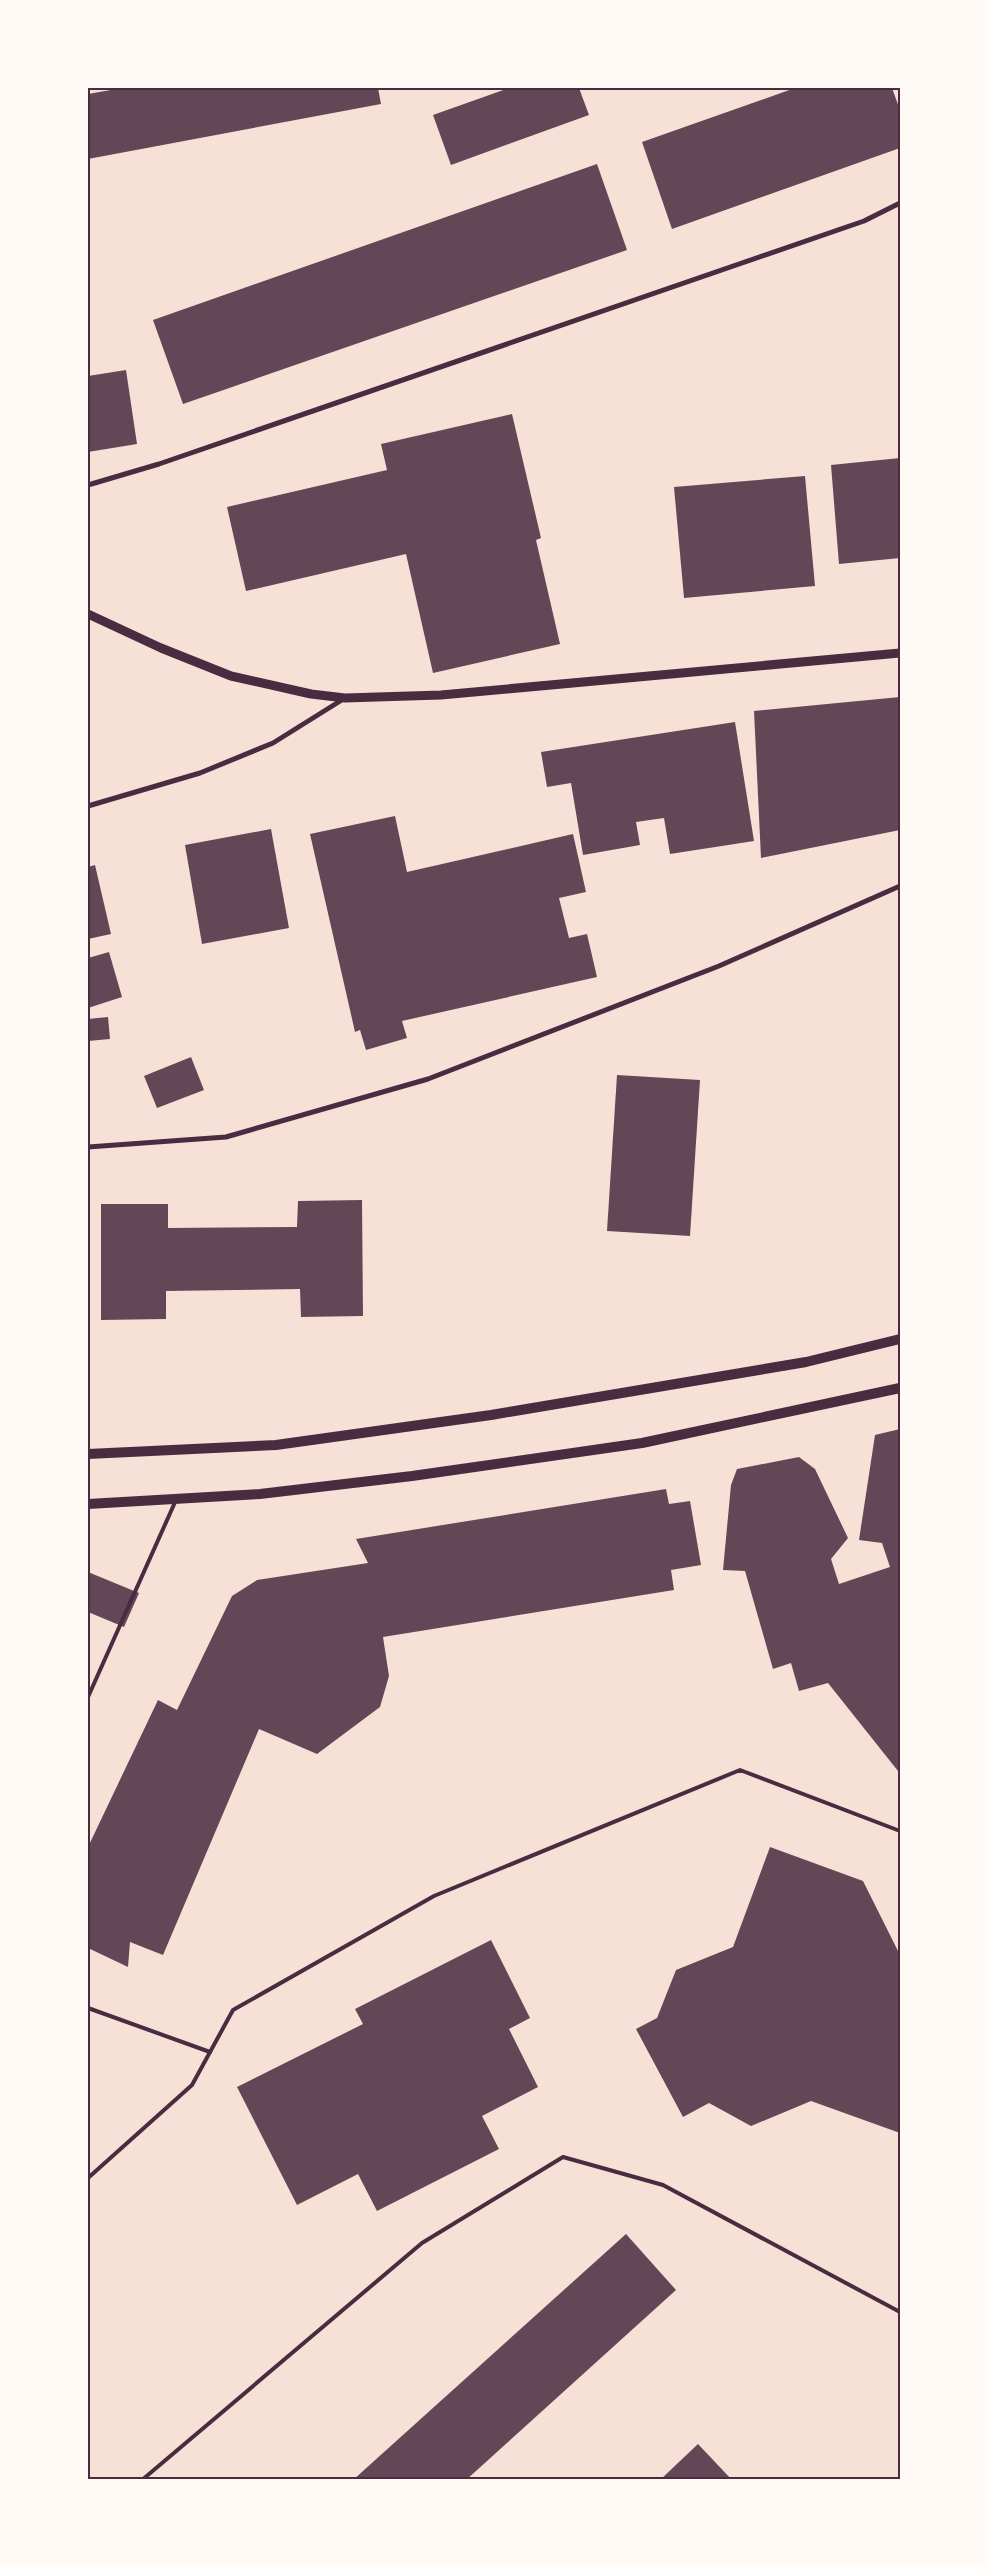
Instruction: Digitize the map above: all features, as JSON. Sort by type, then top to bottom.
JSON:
[{"type":"main road","points":[[88,1454],[276,1445],[491,1416],[806,1362],[900,1339]]},
{"type":"main road","points":[[88,1504],[260,1494],[412,1476],[642,1442],[900,1388]]},
{"type":"street","points":[[88,485],[168,461],[864,221],[900,203]]},
{"type":"street","points":[[88,614],[161,648],[231,676],[311,694],[346,698],[442,696],[900,653]]},
{"type":"street","points":[[88,806],[200,774],[255,751],[273,743],[346,698]]},
{"type":"street","points":[[88,1147],[226,1137],[428,1079],[719,966],[900,886]]},
{"type":"lane","points":[[88,1697],[177,1499]]},
{"type":"lane","points":[[88,2178],[192,2086],[233,2010],[434,1896],[740,1770],[900,1831]]},
{"type":"lane","points":[[88,2008],[210,2052]]},
{"type":"lane","points":[[142,2480],[422,2242],[563,2157],[663,2186],[900,2312]]},
{"type":"building","points":[[122,88],[378,88],[381,104],[88,159],[88,94]]},
{"type":"building","points":[[509,88],[579,88],[589,115],[451,165],[433,115]]},
{"type":"building","points":[[795,88],[892,88],[900,110],[900,148],[672,229],[642,142]]},
{"type":"building","points":[[597,164],[627,250],[183,404],[153,320]]},
{"type":"building","points":[[126,370],[137,444],[88,452],[88,376]]},
{"type":"building","points":[[512,414],[541,538],[536,540],[560,644],[433,673],[406,554],[246,591],[227,507],[387,470],[381,444]]},
{"type":"building","points":[[900,458],[900,558],[839,564],[831,465]]},
{"type":"building","points":[[805,476],[815,586],[684,598],[674,487]]},
{"type":"building","points":[[900,697],[900,830],[761,858],[754,711]]},
{"type":"building","points":[[735,722],[754,841],[670,854],[664,818],[636,822],[640,845],[583,855],[571,783],[547,787],[541,752]]},
{"type":"building","points":[[395,816],[407,872],[573,834],[586,892],[559,898],[569,938],[587,934],[597,977],[402,1021],[407,1038],[366,1050],[360,1030],[355,1032],[310,834]]},
{"type":"building","points":[[271,829],[289,928],[202,944],[185,845]]},
{"type":"building","points":[[95,865],[111,934],[88,939],[88,867]]},
{"type":"building","points":[[109,952],[122,997],[88,1008],[88,958]]},
{"type":"building","points":[[108,1017],[110,1039],[88,1041],[88,1019]]},
{"type":"building","points":[[191,1057],[204,1090],[157,1108],[144,1076]]},
{"type":"building","points":[[617,1075],[700,1080],[690,1236],[607,1231]]},
{"type":"building","points":[[362,1200],[363,1316],[301,1317],[300,1289],[166,1291],[166,1319],[101,1320],[101,1204],[168,1204],[168,1228],[297,1227],[298,1201]]},
{"type":"building","points":[[900,1429],[900,1770],[898,1771],[828,1683],[799,1691],[791,1663],[773,1669],[745,1571],[723,1570],[731,1485],[737,1469],[799,1457],[815,1469],[848,1538],[831,1559],[839,1584],[890,1567],[882,1543],[859,1540],[875,1435]]},
{"type":"building","points":[[666,1489],[669,1504],[690,1501],[701,1565],[671,1570],[674,1590],[383,1637],[389,1676],[380,1707],[317,1754],[259,1729],[163,1955],[130,1942],[128,1967],[88,1948],[88,1847],[158,1700],[177,1710],[232,1596],[257,1580],[368,1563],[356,1539]]},
{"type":"building","points":[[88,1572],[139,1593],[124,1627],[88,1612]]},
{"type":"building","points":[[770,1847],[863,1881],[900,1955],[900,2133],[811,2101],[751,2126],[709,2103],[683,2117],[636,2029],[657,2018],[676,1970],[733,1947]]},
{"type":"building","points":[[491,1940],[530,2018],[509,2029],[538,2087],[482,2116],[499,2149],[377,2211],[358,2174],[297,2205],[237,2087],[363,2024],[355,2009]]},
{"type":"building","points":[[626,2234],[676,2290],[466,2480],[353,2480]]},
{"type":"building","points":[[698,2444],[732,2480],[660,2480]]}]
